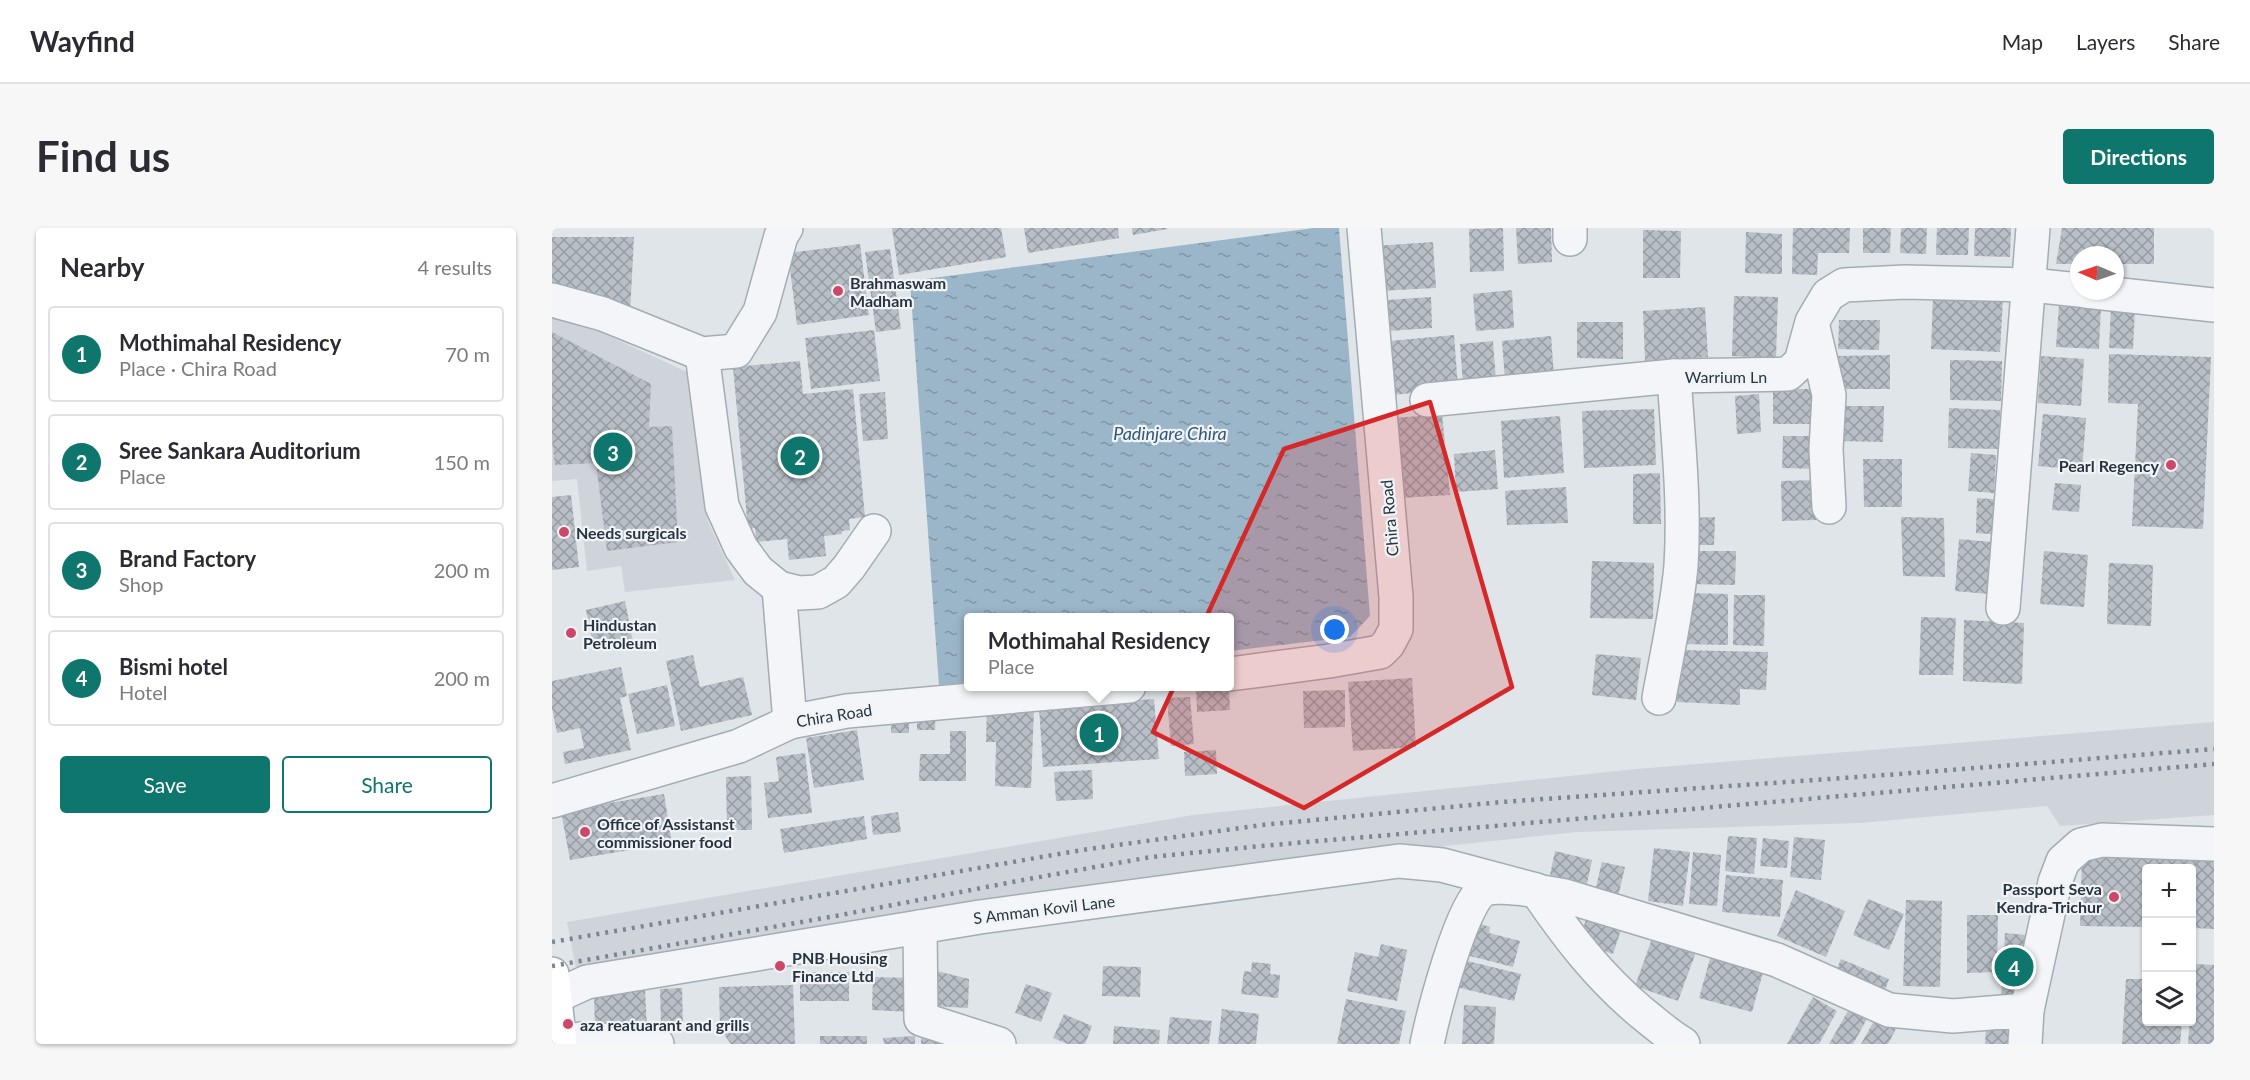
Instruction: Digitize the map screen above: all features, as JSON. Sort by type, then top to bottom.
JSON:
[{"type":"main road","points":[[553,988],[560,1043]]},
{"type":"street","points":[[552,300],[603,315],[702,354],[736,351],[760,312],[781,236],[786,228]]},
{"type":"street","name":"Chira Road","points":[[1234,673],[1380,652],[1388,644],[1396,629],[1396,597],[1364,228]]},
{"type":"street","points":[[2003,608],[2033,228]]},
{"type":"street","name":"Warrium Ln","points":[[1427,400],[1674,376],[1788,375],[1801,362],[1812,322],[1828,295],[1844,285],[1905,282],[2030,285],[2070,289]]},
{"type":"street","points":[[2124,295],[2214,305]]},
{"type":"street","points":[[1812,322],[1829,394],[1826,449],[1829,507]]},
{"type":"street","points":[[702,354],[722,506],[741,548],[758,571],[779,588],[799,593],[818,592],[836,582],[874,531]]},
{"type":"street","points":[[1659,698],[1674,619],[1681,566],[1682,513],[1674,376]]},
{"type":"street","points":[[779,588],[790,722]]},
{"type":"street","name":"Chira Road","points":[[552,801],[739,746],[790,722],[848,711],[1082,691]]},
{"type":"street","points":[[2025,1044],[2027,1010],[2055,882],[2063,861],[2081,845],[2102,840],[2214,844]]},
{"type":"street","name":"S Amman Kovil Lane","points":[[553,988],[980,916],[1399,861],[1442,865],[1536,890]]},
{"type":"street","points":[[1427,1044],[1455,944],[1471,906],[1484,890],[1496,886],[1565,896],[1777,960],[1889,1010],[1953,1016],[2027,1010]]},
{"type":"street","points":[[1536,890],[1567,936],[1613,988],[1671,1037],[1683,1044]]},
{"type":"street","points":[[920,927],[921,1019],[999,1044]]},
{"type":"street","points":[[560,1043],[581,1039],[657,1044]]},
{"type":"highlighted area","points":[[1430,402],[1512,687],[1304,808],[1153,732],[1284,449]]},
{"type":"shaded area","points":[[552,310],[687,372],[708,522],[735,580],[625,592],[621,566],[587,571],[577,479],[552,481]]},
{"type":"shaded area","points":[[2214,722],[2214,815],[2060,826],[2047,806],[1860,823],[1577,832],[1303,861],[578,979],[567,922],[1193,815],[1636,769]]},
{"type":"water","name":"Padinjare Chira","points":[[1314,228],[1339,228],[1370,616],[1350,637],[1234,651],[1234,613],[964,613],[964,683],[939,686],[910,281]]},
{"type":"building","points":[[892,228],[1001,228],[1006,257],[899,275]]},
{"type":"building","points":[[1024,228],[1118,228],[1119,238],[1028,253]]},
{"type":"building","points":[[1132,228],[1167,228],[1167,229],[1133,235]]},
{"type":"building","points":[[1503,228],[1504,271],[1470,272],[1469,229]]},
{"type":"building","points":[[1516,228],[1551,228],[1552,262],[1518,264]]},
{"type":"building","points":[[1793,228],[1850,228],[1849,253],[1818,253],[1817,275],[1792,274]]},
{"type":"building","points":[[1863,228],[1891,228],[1890,253],[1863,253]]},
{"type":"building","points":[[1901,228],[1927,228],[1926,254],[1900,253]]},
{"type":"building","points":[[1937,228],[1969,228],[1968,255],[1936,255]]},
{"type":"building","points":[[1975,228],[2011,228],[2010,257],[1974,256]]},
{"type":"building","points":[[2062,228],[2154,228],[2154,264],[2124,264],[2124,246],[2070,246],[2070,264],[2056,264]]},
{"type":"building","points":[[1643,230],[1681,231],[1680,278],[1643,278]]},
{"type":"building","points":[[1746,232],[1782,234],[1782,274],[1745,273]]},
{"type":"building","points":[[552,237],[634,237],[630,314],[552,287]]},
{"type":"building","points":[[1433,242],[1436,288],[1378,291],[1375,246]]},
{"type":"building","points":[[860,244],[869,315],[797,325],[788,253]]},
{"type":"building","points":[[890,249],[901,329],[876,332],[865,252]]},
{"type":"building","points":[[1512,290],[1514,328],[1476,331],[1473,294]]},
{"type":"building","points":[[1933,295],[2003,298],[2000,352],[1931,349]]},
{"type":"building","points":[[1734,296],[1778,297],[1776,358],[1732,356]]},
{"type":"building","points":[[1431,297],[1432,328],[1389,331],[1387,300]]},
{"type":"building","points":[[2059,305],[2101,307],[2099,349],[2056,347]]},
{"type":"building","points":[[1705,307],[1708,357],[1645,361],[1643,311]]},
{"type":"building","points":[[2111,307],[2135,308],[2133,349],[2109,348]]},
{"type":"building","points":[[1839,320],[1880,320],[1879,350],[1838,349]]},
{"type":"building","points":[[1577,322],[1623,322],[1623,359],[1577,358]]},
{"type":"building","name":"Brahmaswam Madham","points":[[874,330],[880,381],[811,389],[805,338]]},
{"type":"building","points":[[552,332],[651,384],[649,427],[672,426],[678,542],[607,551],[596,463],[555,465],[552,441]]},
{"type":"building","points":[[1454,335],[1458,388],[1393,395],[1390,341]]},
{"type":"building","points":[[1551,336],[1554,376],[1505,380],[1502,341]]},
{"type":"building","points":[[1493,341],[1496,381],[1463,384],[1460,344]]},
{"type":"building","name":"Pearl Regency","points":[[2109,354],[2211,357],[2203,529],[2132,526],[2138,404],[2108,403]]},
{"type":"building","points":[[1890,355],[1890,389],[1837,389],[1837,356]]},
{"type":"building","points":[[2041,356],[2084,359],[2081,406],[2038,403]]},
{"type":"building","points":[[1950,360],[2002,361],[2001,401],[1950,400]]},
{"type":"building","points":[[800,361],[803,394],[853,389],[865,517],[849,519],[850,530],[842,531],[842,534],[824,536],[826,556],[789,560],[787,539],[756,542],[755,528],[748,529],[733,367]]},
{"type":"building","points":[[1773,389],[1816,389],[1816,424],[1773,424]]},
{"type":"building","points":[[885,392],[888,439],[863,441],[859,394]]},
{"type":"building","points":[[1759,394],[1761,432],[1737,434],[1735,396]]},
{"type":"building","points":[[1838,406],[1884,406],[1883,442],[1838,441]]},
{"type":"building","points":[[1949,408],[2000,410],[1999,449],[1948,448]]},
{"type":"building","points":[[1654,409],[1656,465],[1584,468],[1582,411]]},
{"type":"building","points":[[1442,414],[1450,495],[1401,498],[1395,418]]},
{"type":"building","points":[[2043,414],[2086,418],[2082,470],[2038,466]]},
{"type":"building","points":[[1560,416],[1564,473],[1504,478],[1501,421]]},
{"type":"building","points":[[1783,436],[1819,436],[1818,469],[1782,468]]},
{"type":"building","points":[[1495,450],[1498,489],[1456,492],[1454,454]]},
{"type":"building","points":[[1971,453],[1996,455],[1994,493],[1968,491]]},
{"type":"building","points":[[1863,459],[1902,459],[1902,507],[1864,507]]},
{"type":"building","points":[[1660,473],[1661,524],[1633,524],[1633,474]]},
{"type":"building","points":[[1815,480],[1816,520],[1782,521],[1781,481]]},
{"type":"building","points":[[2055,483],[2081,485],[2079,512],[2052,510]]},
{"type":"building","points":[[1566,487],[1568,523],[1507,525],[1505,491]]},
{"type":"building","name":"Needs surgicals","points":[[571,495],[579,567],[552,570],[552,497]]},
{"type":"building","points":[[1977,498],[2005,500],[2003,535],[1976,533]]},
{"type":"building","points":[[1715,517],[1714,545],[1688,545],[1689,518]]},
{"type":"building","points":[[1901,517],[1944,518],[1945,577],[1903,576]]},
{"type":"building","points":[[1959,539],[2003,543],[1999,595],[1955,591]]},
{"type":"building","points":[[1689,551],[1736,551],[1735,585],[1688,584]]},
{"type":"building","points":[[2044,551],[2088,555],[2084,607],[2040,604]]},
{"type":"building","points":[[1592,561],[1654,563],[1653,619],[1590,618]]},
{"type":"building","points":[[2109,563],[2153,565],[2151,626],[2107,624]]},
{"type":"building","points":[[1688,593],[1728,594],[1728,645],[1685,644]]},
{"type":"building","points":[[1734,595],[1765,595],[1764,646],[1733,645]]},
{"type":"building","points":[[625,601],[633,642],[594,650],[586,610]]},
{"type":"building","points":[[1921,617],[1956,618],[1953,675],[1919,675]]},
{"type":"building","points":[[1964,620],[2024,623],[2022,684],[1963,681]]},
{"type":"building","points":[[1679,650],[1768,652],[1766,690],[1740,689],[1740,705],[1677,702]]},
{"type":"building","points":[[1596,654],[1641,658],[1636,700],[1592,695]]},
{"type":"building","points":[[693,655],[700,687],[743,677],[752,715],[681,731],[666,661]]},
{"type":"building","points":[[621,667],[627,696],[620,698],[631,750],[565,764],[563,752],[584,748],[580,728],[557,733],[552,708],[552,681]]},
{"type":"building","points":[[1412,678],[1416,747],[1353,751],[1348,682]]},
{"type":"building","points":[[667,685],[675,726],[637,734],[628,694]]},
{"type":"building","points":[[1345,690],[1345,727],[1304,728],[1303,691]]},
{"type":"building","points":[[1196,691],[1229,691],[1230,710],[1197,712]]},
{"type":"building","points":[[1190,697],[1194,744],[1171,746],[1167,698]]},
{"type":"building","points":[[1154,699],[1159,759],[1043,767],[1039,707]]},
{"type":"building","points":[[987,707],[1034,709],[1031,788],[995,786],[996,742],[986,742]]},
{"type":"building","points":[[917,708],[936,708],[935,730],[917,730]]},
{"type":"building","points":[[909,710],[909,733],[891,733],[891,711]]},
{"type":"building","points":[[857,730],[864,780],[814,788],[806,738]]},
{"type":"building","points":[[950,731],[966,731],[966,781],[919,781],[920,754],[950,754]]},
{"type":"building","points":[[1216,750],[1217,774],[1185,776],[1184,752]]},
{"type":"building","points":[[805,753],[812,813],[768,818],[764,783],[779,781],[776,757]]},
{"type":"building","points":[[1092,770],[1093,799],[1056,801],[1054,772]]},
{"type":"building","points":[[751,776],[752,830],[727,830],[726,777]]},
{"type":"building","points":[[664,794],[672,843],[570,860],[561,811]]},
{"type":"building","points":[[898,812],[901,832],[873,835],[871,816]]},
{"type":"building","points":[[864,816],[867,839],[784,853],[780,829]]},
{"type":"building","points":[[1728,836],[1757,838],[1754,874],[1725,871]]},
{"type":"building","points":[[1794,837],[1825,840],[1821,880],[1790,877]]},
{"type":"building","points":[[1763,838],[1789,841],[1787,868],[1760,866]]},
{"type":"building","points":[[1654,848],[1690,852],[1683,906],[1648,901]]},
{"type":"building","points":[[1555,851],[1592,860],[1587,884],[1550,875]]},
{"type":"building","points":[[1693,852],[1721,855],[1717,906],[1689,904]]},
{"type":"building","name":"Passport Seva Kendra-Trichur","points":[[2082,857],[2214,860],[2214,929],[2196,928],[2196,864],[2142,864],[2142,927],[2080,926]]},
{"type":"building","points":[[1602,862],[1625,867],[1617,901],[1594,895]]},
{"type":"building","points":[[1726,875],[1783,880],[1780,917],[1722,912]]},
{"type":"building","points":[[1796,890],[1845,911],[1826,957],[1777,936]]},
{"type":"building","points":[[1868,899],[1904,914],[1889,950],[1853,935]]},
{"type":"building","points":[[1906,900],[1942,901],[1940,987],[1903,986]]},
{"type":"building","points":[[1967,915],[1998,915],[1997,972],[1967,973]]},
{"type":"building","points":[[1586,919],[1621,930],[1613,954],[1579,943]]},
{"type":"building","points":[[1474,922],[1490,927],[1489,933],[1520,941],[1513,967],[1466,955]]},
{"type":"building","points":[[2005,933],[2026,935],[2026,1000],[2001,1001]]},
{"type":"building","points":[[1653,936],[1696,952],[1678,1001],[1635,986]]},
{"type":"building","points":[[1381,944],[1407,950],[1397,1001],[1347,991],[1355,952],[1378,957]]},
{"type":"building","points":[[1713,948],[1766,962],[1752,1012],[1699,998]]},
{"type":"building","points":[[1459,959],[1521,974],[1514,1001],[1452,986]]},
{"type":"building","points":[[1841,959],[1889,979],[1883,996],[1834,976]]},
{"type":"building","points":[[1252,962],[1271,964],[1270,974],[1280,975],[1278,998],[1241,994],[1244,971],[1251,972]]},
{"type":"building","points":[[2196,964],[2214,965],[2214,1044],[2188,1044],[2189,1026],[2196,1026]]},
{"type":"building","points":[[1103,966],[1141,967],[1140,997],[1102,996]]},
{"type":"building","points":[[937,971],[969,979],[968,1008],[934,1006]]},
{"type":"building","points":[[800,972],[849,972],[849,1001],[800,1001]]},
{"type":"building","points":[[873,977],[912,978],[911,1012],[872,1010]]},
{"type":"building","points":[[2126,979],[2142,979],[2142,1026],[2182,1026],[2180,1044],[2122,1044]]},
{"type":"building","points":[[1026,984],[1052,993],[1041,1022],[1015,1013]]},
{"type":"building","points":[[793,985],[795,1044],[731,1044],[720,1029],[719,987]]},
{"type":"building","points":[[682,988],[683,1025],[661,1025],[660,989]]},
{"type":"building","points":[[645,990],[647,1028],[595,1030],[594,992]]},
{"type":"building","points":[[1813,997],[1837,1011],[1819,1044],[1787,1044]]},
{"type":"building","points":[[1346,999],[1406,1011],[1399,1044],[1337,1044]]},
{"type":"building","points":[[1464,1005],[1496,1007],[1494,1044],[1462,1044]]},
{"type":"building","points":[[1222,1009],[1259,1014],[1256,1044],[1218,1044]]},
{"type":"building","points":[[1849,1009],[1867,1019],[1853,1044],[1829,1044]]},
{"type":"building","points":[[1064,1014],[1092,1026],[1085,1044],[1068,1044],[1053,1038]]},
{"type":"building","points":[[1878,1014],[1898,1025],[1888,1044],[1861,1044]]},
{"type":"building","points":[[1170,1017],[1212,1021],[1209,1044],[1167,1044]]},
{"type":"building","points":[[1114,1026],[1160,1030],[1159,1044],[1113,1044]]},
{"type":"building","points":[[1986,1027],[2020,1032],[2018,1044],[1985,1044]]},
{"type":"building","points":[[820,1036],[867,1036],[867,1044],[820,1044]]},
{"type":"building","points":[[915,1036],[915,1044],[884,1044],[883,1038]]},
{"type":"building","points":[[921,1037],[946,1043],[946,1044],[921,1044]]},
{"type":"railway","points":[[552,942],[1082,850],[1262,825],[1502,802],[2214,749]]},
{"type":"railway","points":[[552,966],[1151,857],[2214,764]]},
{"type":"place","name":"Brahmaswam Madham","points":[[838,291]]},
{"type":"place","name":"Brand Factory","points":[[613,452]]},
{"type":"place","name":"Sree Sankara Auditorium","points":[[800,456]]},
{"type":"place","name":"Pearl Regency","points":[[2171,465]]},
{"type":"place","name":"Needs surgicals","points":[[564,532]]},
{"type":"place","name":"Hindustan Petroleum","points":[[571,633]]},
{"type":"place","name":"Mothimahal Residency","points":[[1099,733]]},
{"type":"place","name":"Office of Assistanst commissioner food","points":[[585,832]]},
{"type":"place","name":"Passport Seva Kendra-Trichur","points":[[2114,897]]},
{"type":"place","name":"PNB Housing Finance Ltd","points":[[780,966]]},
{"type":"place","name":"Bismi hotel","points":[[2014,967]]},
{"type":"place","name":"aza reatuarant and grills","points":[[568,1024]]}]
